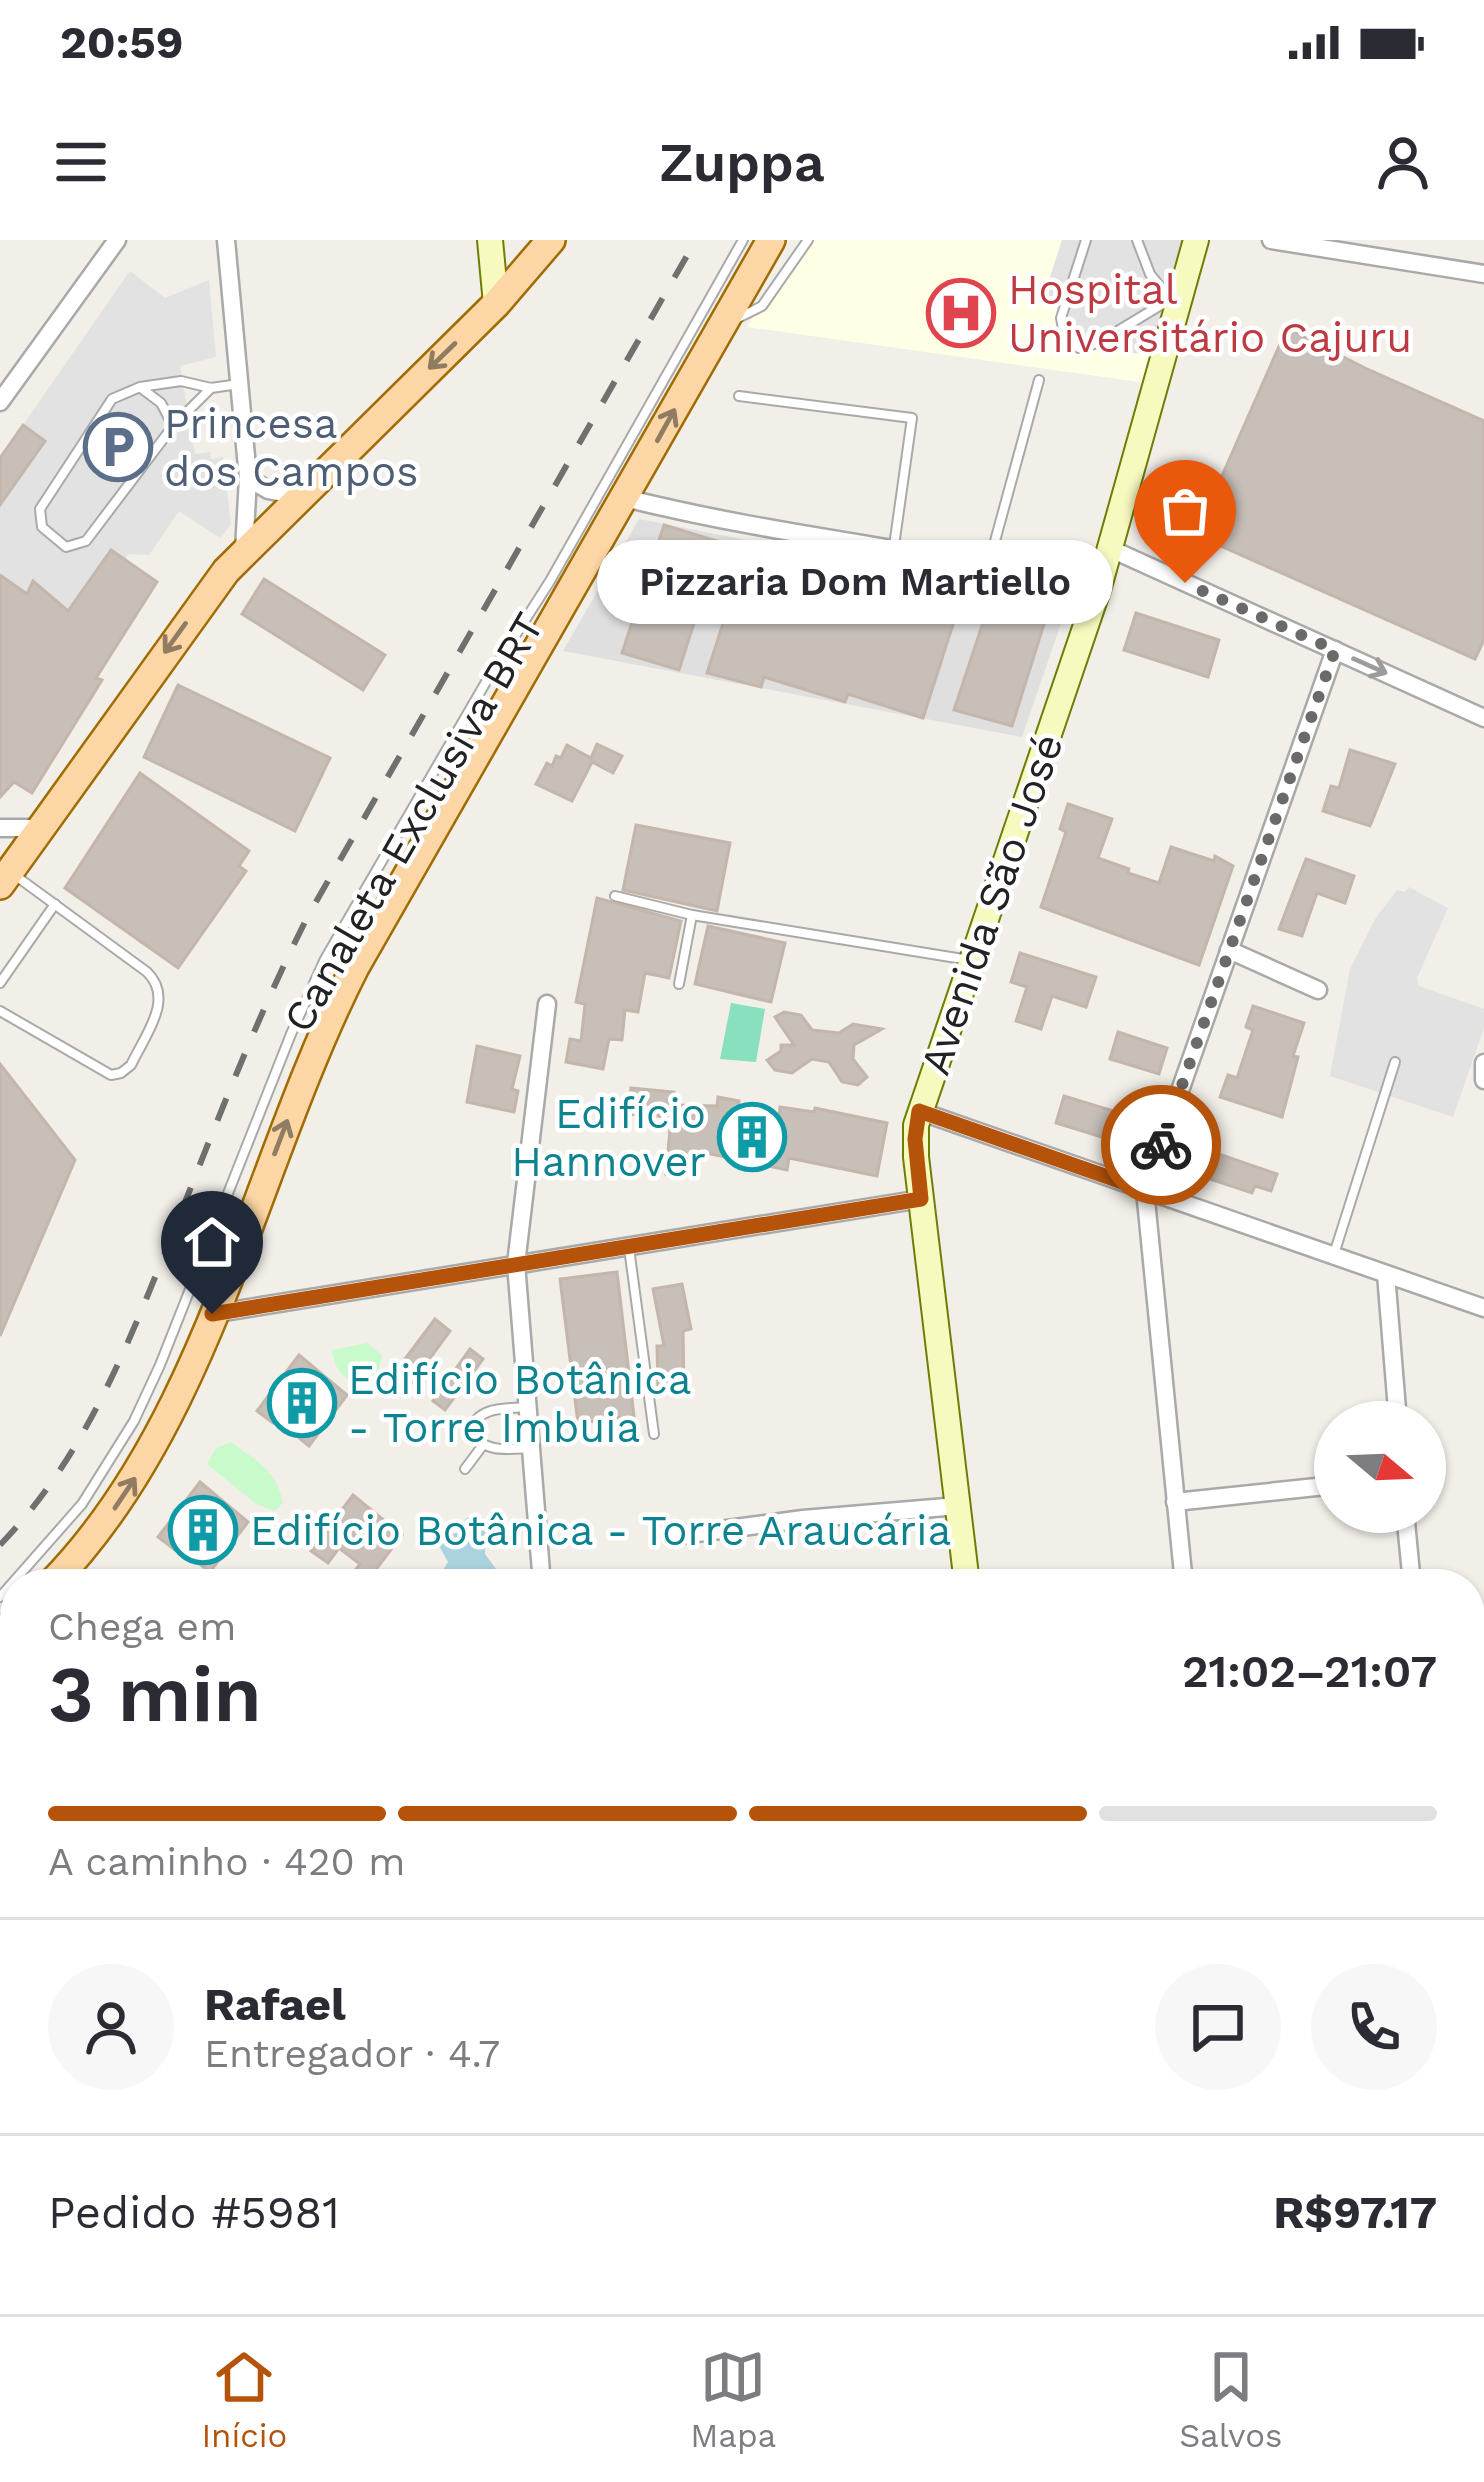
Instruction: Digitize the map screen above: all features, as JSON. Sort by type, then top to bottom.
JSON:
[{"type":"main road","points":[[5,878],[207,594],[244,550],[496,304],[551,240]]},
{"type":"main road","points":[[64,1569],[107,1519],[145,1462],[176,1401],[299,1089],[347,982],[763,255]]},
{"type":"street","points":[[0,402],[117,240]]},
{"type":"street","points":[[226,240],[248,478],[244,550]]},
{"type":"street","points":[[490,240],[496,304]]},
{"type":"street","name":"Avenida São José","points":[[965,1569],[921,1199],[915,1139],[919,1111],[1099,587],[1174,301],[1196,240]]},
{"type":"street","points":[[1270,240],[1484,274]]},
{"type":"street","points":[[248,478],[268,490],[298,496]]},
{"type":"street","points":[[625,498],[737,525],[988,562],[1099,587]]},
{"type":"street","points":[[1111,549],[1484,717]]},
{"type":"street","points":[[1182,1569],[1145,1190],[1335,650]]},
{"type":"street","points":[[0,828],[40,828]]},
{"type":"street","points":[[1229,950],[1318,990]]},
{"type":"street","points":[[541,1569],[516,1264],[547,1004]]},
{"type":"street","points":[[1484,1063],[1484,1080]]},
{"type":"street","points":[[919,1111],[1484,1308]]},
{"type":"street","points":[[212,1314],[921,1199]]},
{"type":"street","points":[[1386,1274],[1396,1401]]},
{"type":"street","points":[[1175,1502],[1314,1487]]},
{"type":"street","points":[[676,1536],[958,1506]]},
{"type":"street","points":[[1407,1533],[1411,1569]]},
{"type":"lane","name":"Canaleta Exclusiva BRT","points":[[26,1569],[62,1529],[118,1450],[160,1365],[284,1049],[325,959],[478,695],[763,255],[808,240]]},
{"type":"lane","points":[[1086,240],[1061,317],[1065,340],[1079,348],[1098,343],[1174,301],[1150,274],[1137,240]]},
{"type":"lane","points":[[988,562],[1040,380]]},
{"type":"lane","points":[[211,388],[173,426],[86,541],[66,547],[42,527],[40,509],[112,399],[140,387],[181,381],[211,388],[239,384]]},
{"type":"lane","points":[[140,387],[161,403],[173,426]]},
{"type":"lane","points":[[739,395],[913,418],[893,548]]},
{"type":"lane","points":[[0,1011],[111,1075],[130,1065],[162,997],[159,983],[55,904],[5,878]]},
{"type":"lane","points":[[615,896],[692,915],[971,960]]},
{"type":"lane","points":[[0,983],[55,904]]},
{"type":"lane","points":[[679,984],[692,915]]},
{"type":"lane","points":[[1334,1256],[1395,1062]]},
{"type":"lane","points":[[629,1246],[654,1434]]},
{"type":"lane","points":[[528,1407],[483,1412],[471,1430],[483,1445],[531,1448]]},
{"type":"lane","points":[[465,1468],[483,1445]]},
{"type":"shaded area","name":"Hospital Universitário Cajuru","points":[[800,240],[1186,240],[1147,383],[747,327]]},
{"type":"shaded area","points":[[1062,240],[1186,240],[1155,354],[1070,340],[1063,328],[1066,311],[1042,301]]},
{"type":"shaded area","name":"Princesa dos Campos","points":[[130,271],[165,298],[209,280],[216,357],[180,366],[195,454],[223,457],[231,525],[220,538],[179,511],[149,555],[128,554],[125,560],[111,550],[68,611],[34,582],[27,594],[0,575],[0,505],[45,442],[23,425]]},
{"type":"shaded area","points":[[639,519],[1068,603],[1022,737],[563,651]]},
{"type":"shaded area","points":[[1409,887],[1448,908],[1417,978],[1419,986],[1484,1009],[1484,1028],[1453,1117],[1330,1076],[1350,969],[1375,919],[1397,890],[1405,892]]},
{"type":"green space","points":[[731,1003],[765,1009],[756,1062],[720,1059]]},
{"type":"green space","points":[[367,1343],[382,1355],[377,1377],[360,1381],[346,1377],[332,1350]]},
{"type":"green space","points":[[231,1442],[276,1482],[283,1503],[274,1511],[256,1504],[207,1464],[216,1448]]},
{"type":"water","points":[[476,1514],[486,1526],[485,1554],[496,1569],[444,1569],[448,1562],[437,1542],[442,1534],[462,1533],[465,1519]]},
{"type":"building","points":[[1287,328],[1484,421],[1484,640],[1475,659],[1196,535]]},
{"type":"building","points":[[23,425],[45,441],[0,505],[0,458]]},
{"type":"building","points":[[664,525],[720,542],[679,670],[622,653]]},
{"type":"building","points":[[748,546],[827,569],[831,557],[906,581],[909,573],[964,590],[923,718],[848,694],[845,702],[764,677],[761,687],[707,673]]},
{"type":"building","points":[[111,550],[157,582],[32,793],[14,782],[0,797],[0,575],[27,594],[33,581],[68,611]]},
{"type":"building","points":[[264,579],[385,655],[363,690],[242,614]]},
{"type":"building","points":[[994,589],[1050,605],[1012,726],[954,710]]},
{"type":"building","points":[[1136,613],[1219,640],[1208,677],[1124,650]]},
{"type":"building","points":[[178,685],[330,758],[295,831],[144,757]]},
{"type":"building","points":[[597,744],[622,756],[613,773],[592,762],[572,801],[536,784],[547,763],[552,766],[556,756],[561,758],[567,745],[591,758]]},
{"type":"building","points":[[1350,750],[1395,764],[1370,826],[1323,811],[1331,786],[1339,788]]},
{"type":"building","points":[[140,773],[249,851],[239,866],[246,871],[178,968],[65,888]]},
{"type":"building","points":[[1068,804],[1112,819],[1098,858],[1129,869],[1128,873],[1159,883],[1171,847],[1214,861],[1215,856],[1233,866],[1199,965],[1041,907],[1066,832],[1060,829]]},
{"type":"building","points":[[636,825],[730,843],[717,911],[623,890]]},
{"type":"building","points":[[1306,859],[1354,876],[1345,903],[1317,893],[1302,936],[1279,929]]},
{"type":"building","points":[[597,898],[681,921],[669,978],[645,973],[638,1012],[625,1010],[622,1040],[609,1039],[603,1069],[566,1062],[570,1039],[581,1041],[585,1004],[576,1002]]},
{"type":"building","points":[[708,926],[785,943],[771,1002],[695,984]]},
{"type":"building","points":[[1020,953],[1096,977],[1086,1007],[1052,996],[1041,1029],[1016,1021],[1027,987],[1011,982]]},
{"type":"building","points":[[1253,1006],[1304,1023],[1282,1117],[1220,1097],[1228,1075],[1237,1078],[1253,1030],[1246,1027]]},
{"type":"building","points":[[784,1012],[801,1015],[812,1030],[839,1033],[853,1024],[882,1029],[854,1045],[853,1059],[867,1077],[858,1085],[842,1082],[829,1062],[812,1059],[792,1073],[775,1070],[767,1060],[781,1051],[781,1045],[794,1045],[775,1017]]},
{"type":"building","points":[[1118,1032],[1167,1048],[1159,1074],[1110,1059]]},
{"type":"building","points":[[477,1046],[520,1056],[512,1089],[518,1091],[514,1112],[467,1102]]},
{"type":"building","points":[[0,1064],[75,1160],[0,1336]]},
{"type":"building","points":[[631,1088],[674,1092],[673,1105],[717,1106],[718,1097],[739,1101],[737,1114],[779,1120],[780,1107],[814,1112],[815,1108],[887,1123],[877,1176],[789,1158],[787,1170],[692,1150],[690,1172],[666,1174],[671,1117],[628,1114]]},
{"type":"building","points":[[1064,1096],[1133,1117],[1124,1144],[1056,1123]]},
{"type":"building","points":[[1201,1148],[1277,1174],[1271,1191],[1255,1186],[1252,1193],[1210,1179],[1213,1172],[1195,1166]]},
{"type":"building","points":[[617,1272],[634,1416],[578,1423],[560,1279]]},
{"type":"building","points":[[682,1284],[691,1329],[683,1331],[684,1388],[658,1389],[657,1346],[664,1346],[653,1289]]},
{"type":"building","points":[[435,1319],[450,1331],[409,1387],[393,1375]]},
{"type":"building","points":[[470,1349],[483,1359],[445,1410],[433,1401]]},
{"type":"building","name":"Edifício Botânica - Torre Imbuia","points":[[299,1355],[347,1395],[309,1446],[297,1436],[306,1425],[284,1408],[273,1423],[257,1411]]},
{"type":"building","name":"Edifício Botânica - Torre Araucária","points":[[200,1482],[248,1522],[212,1569],[198,1563],[207,1551],[186,1535],[175,1550],[158,1537]]},
{"type":"building","points":[[353,1495],[402,1535],[376,1569],[356,1569],[360,1564],[339,1548],[328,1563],[311,1551]]},
{"type":"railway","points":[[0,1545],[56,1475],[101,1399],[254,1033],[309,914],[696,240]]},
{"type":"way so far","points":[[1161,1145],[1335,650],[1185,583]]},
{"type":"place","name":"Hospital Universitário Cajuru","points":[[961,313]]},
{"type":"place","name":"Princesa dos Campos","points":[[118,447]]},
{"type":"place","name":"Pizzaria Dom Martiello","points":[[1185,583]]},
{"type":"place","name":"Edifício Hannover","points":[[752,1137]]},
{"type":"place","name":"Edifício Botânica - Torre Imbuia","points":[[302,1403]]},
{"type":"place","name":"Edifício Botânica - Torre Araucária","points":[[203,1530]]},
{"type":"route","points":[[212,1314],[921,1199],[915,1139],[919,1111],[1145,1190],[1161,1145]]}]
